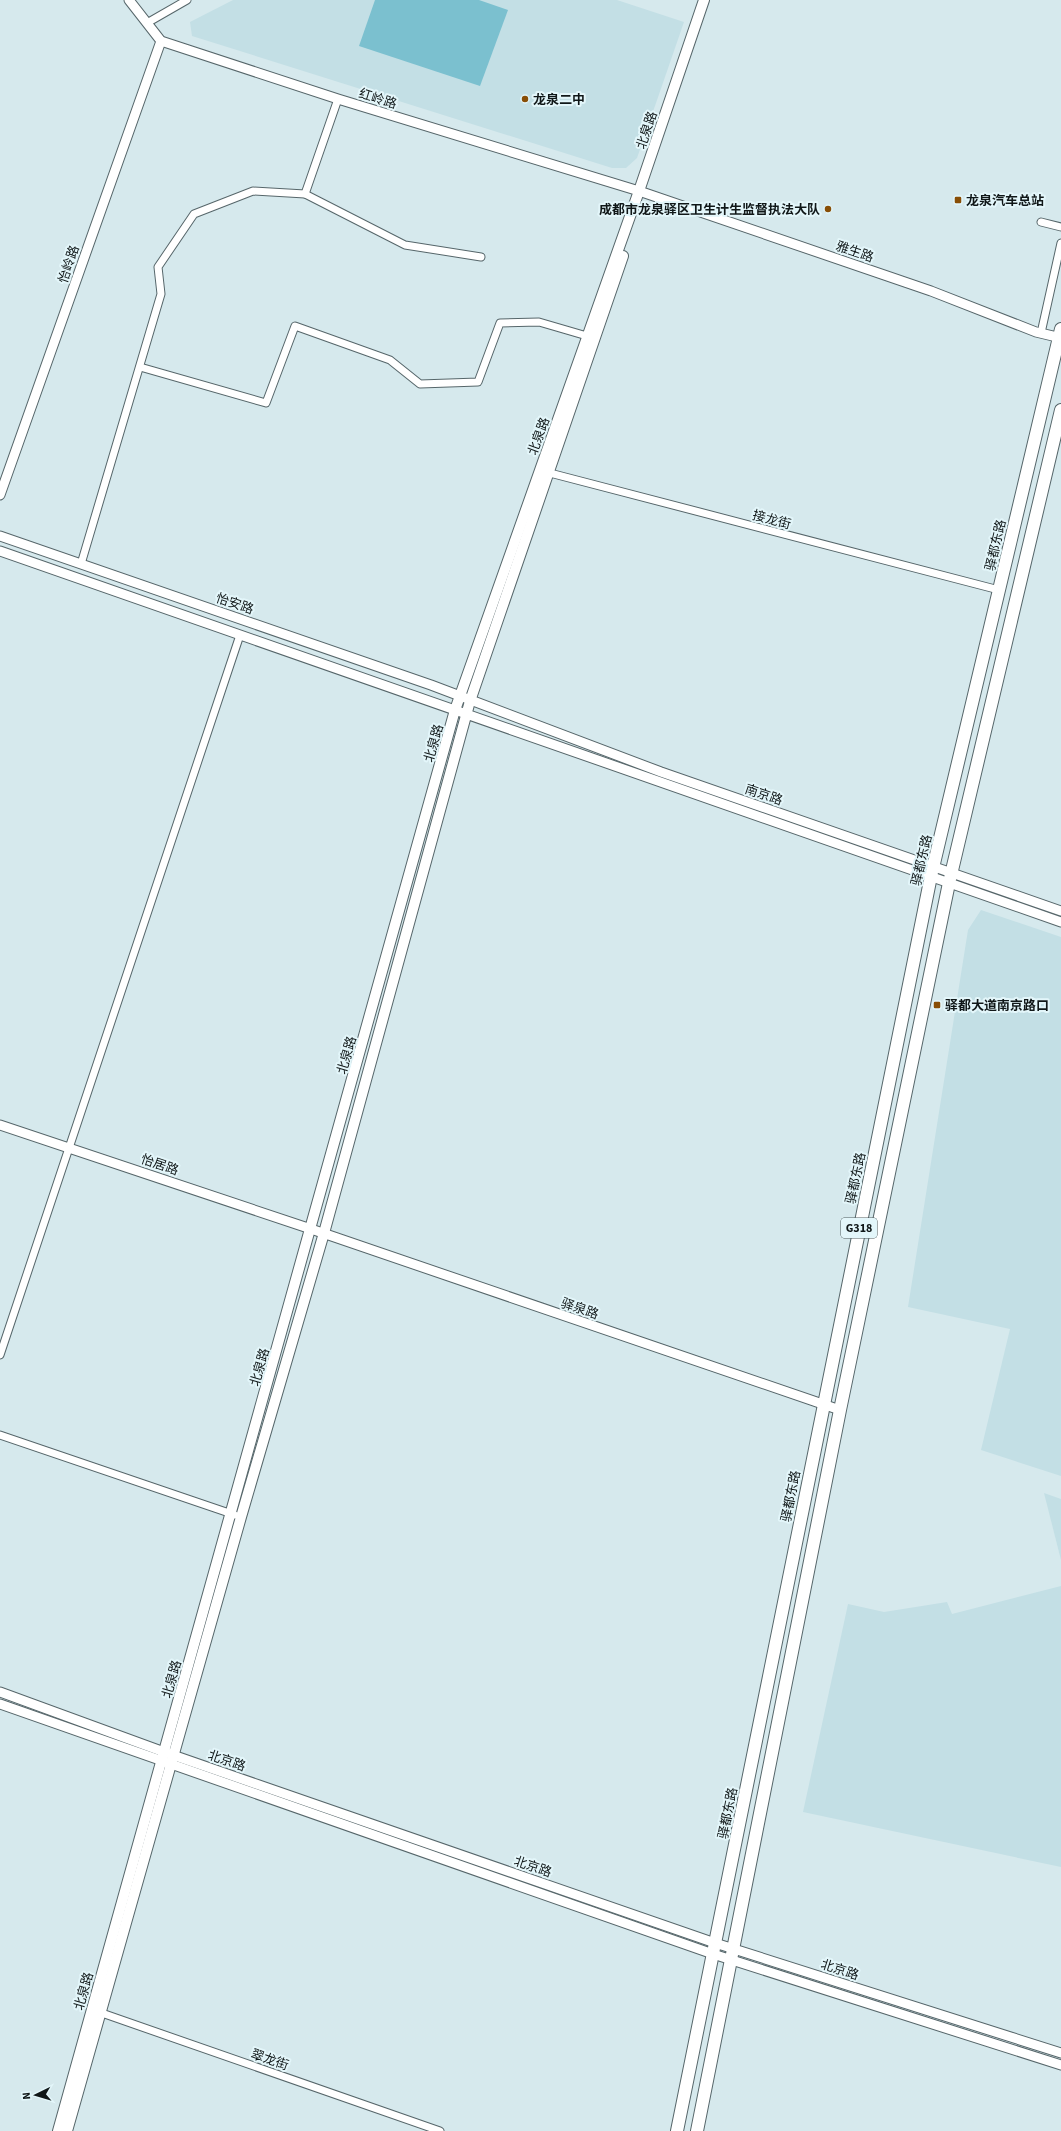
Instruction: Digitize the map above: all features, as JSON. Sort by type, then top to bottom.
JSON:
[{"type":"highway","name":"驿都东路","points":[[677,2131],[932,872],[1060,335]]},
{"type":"highway","name":"G318","points":[[697,2131],[840,1410],[950,878],[1061,410]]},
{"type":"main road","name":"北泉路","points":[[544,471],[587,336],[642,192],[704,0]]},
{"type":"main road","name":"北泉路","points":[[236,1515],[324,1233],[466,714],[465,699],[710,0]]},
{"type":"main road","name":"北泉路","points":[[58,2131],[96,2011],[236,1515],[311,1229],[455,710],[465,699]]},
{"type":"main road","name":"北泉路","points":[[67,2131],[96,2011]]},
{"type":"street","points":[[129,0],[161,41]]},
{"type":"street","points":[[147,23],[187,0]]},
{"type":"street","name":"红岭路","points":[[161,41],[338,99],[642,192]]},
{"type":"street","name":"怡岭路","points":[[0,496],[161,41]]},
{"type":"street","points":[[305,194],[338,99]]},
{"type":"street","points":[[81,564],[161,294],[158,267],[194,214],[253,191],[305,194],[405,245],[481,257]]},
{"type":"street","name":"雅生路","points":[[642,192],[931,291],[1041,333],[1060,335]]},
{"type":"street","points":[[1041,222],[1061,228]]},
{"type":"street","points":[[1041,333],[1061,243]]},
{"type":"street","points":[[140,368],[266,403],[295,326],[390,360],[420,384],[478,382],[500,323],[539,322],[587,336]]},
{"type":"street","name":"接龙街","points":[[544,471],[999,590]]},
{"type":"street","name":"怡安路","points":[[0,536],[431,685],[465,699]]},
{"type":"street","points":[[0,551],[466,714],[932,872]]},
{"type":"street","points":[[0,1355],[71,1148],[240,635]]},
{"type":"street","name":"南京路","points":[[465,699],[932,872],[1061,911]]},
{"type":"street","points":[[950,878],[1061,922]]},
{"type":"street","name":"怡居路","points":[[0,1125],[311,1229]]},
{"type":"street","name":"驿泉路","points":[[311,1229],[840,1410]]},
{"type":"street","points":[[0,1435],[236,1515]]},
{"type":"street","name":"北京路","points":[[0,1692],[167,1758]]},
{"type":"street","name":"北京路","points":[[0,1704],[167,1758],[714,1948],[1061,2065]]},
{"type":"street","name":"北京路","points":[[732,1954],[1061,2054]]},
{"type":"street","name":"翠龙街","points":[[96,2011],[440,2131]]},
{"type":"shaded area","name":"龙泉二中","points":[[233,0],[617,0],[684,22],[637,158],[626,168],[612,168],[192,36],[190,22]]},
{"type":"shaded area","points":[[375,0],[479,0],[508,10],[480,86],[359,46]]},
{"type":"shaded area","points":[[981,910],[1061,937],[1061,1476],[981,1450],[1010,1329],[908,1307],[968,930]]},
{"type":"shaded area","points":[[1044,1493],[1061,1499],[1061,1560]]},
{"type":"shaded area","points":[[1061,1586],[1061,1867],[803,1812],[848,1604],[884,1612],[947,1602],[952,1614]]},
{"type":"place","name":"龙泉二中","points":[[525,99]]},
{"type":"place","name":"龙泉汽车总站","points":[[958,200]]},
{"type":"place","name":"成都市龙泉驿区卫生计生监督执法大队","points":[[828,209]]},
{"type":"place","name":"驿都大道南京路口","points":[[937,1005]]}]
